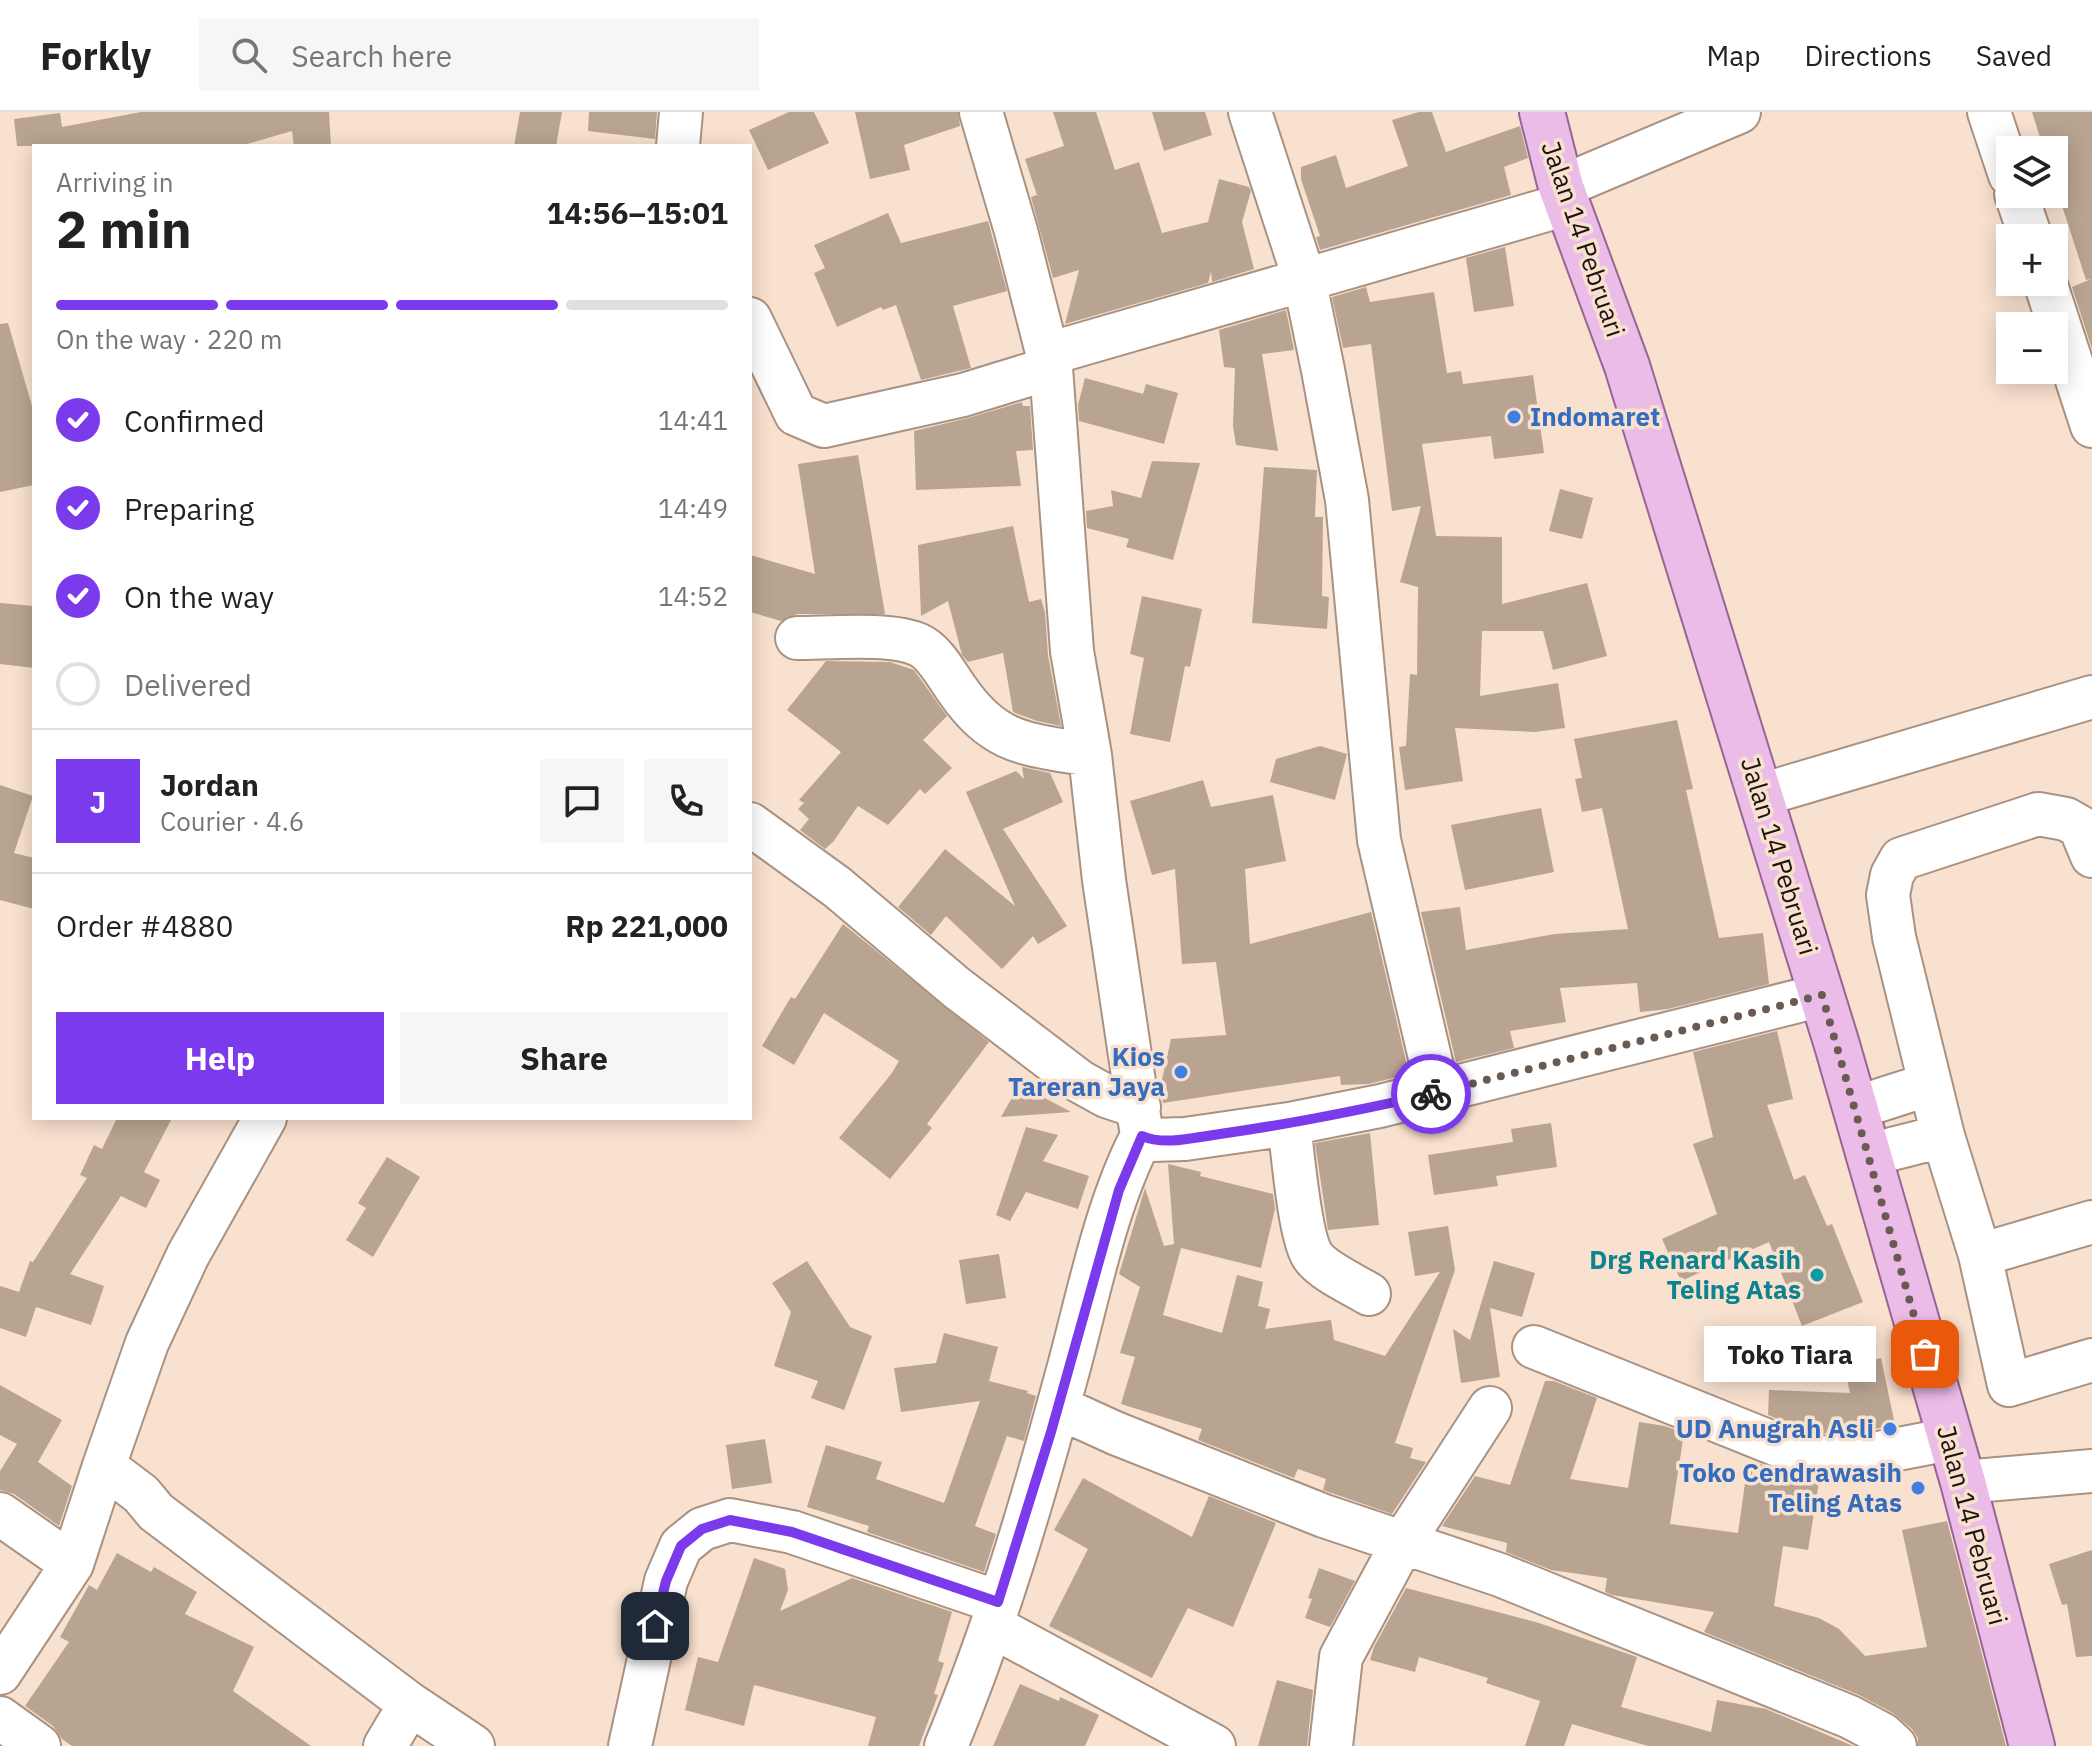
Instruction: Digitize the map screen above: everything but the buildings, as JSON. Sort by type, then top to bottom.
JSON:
[{"type":"main road","name":"Jalan 14 Pebruari","points":[[1542,112],[1564,196],[1627,366],[1822,995],[1963,1482],[2032,1746]]},
{"type":"street","points":[[678,144],[681,112]]},
{"type":"street","points":[[946,1746],[995,1614],[1140,1122],[1104,880],[1090,755],[1072,651],[1050,361],[981,112]]},
{"type":"street","points":[[1250,112],[1304,278],[1347,500],[1379,840],[1438,1092]]},
{"type":"street","points":[[752,327],[762,369],[796,414],[824,426],[963,395],[1050,361],[1564,196],[1739,112]]},
{"type":"street","points":[[1989,112],[1997,136]]},
{"type":"street","points":[[2050,296],[2092,426]]},
{"type":"street","points":[[797,638],[899,639],[921,645],[936,660],[965,702],[991,728],[1013,741],[1090,755]]},
{"type":"street","points":[[1761,795],[2092,697]]},
{"type":"street","points":[[2092,856],[2080,827],[2066,819],[2038,814],[1901,859],[1892,875],[1888,895],[1894,937],[1930,1084],[1980,1255],[2009,1385],[2092,1360]]},
{"type":"street","points":[[752,825],[837,887],[957,988],[1067,1072],[1140,1122],[1151,1140],[1185,1139],[1289,1124],[1438,1092],[1822,995]]},
{"type":"street","points":[[1855,1108],[1930,1084]]},
{"type":"street","points":[[0,1673],[72,1564],[147,1343],[188,1255],[264,1120]]},
{"type":"street","points":[[1289,1124],[1305,1231],[1312,1255],[1331,1271],[1369,1294]]},
{"type":"street","points":[[1868,1155],[1943,1136]]},
{"type":"street","points":[[1980,1255],[2092,1222]]},
{"type":"street","points":[[1534,1347],[1810,1458],[1862,1456],[1950,1439]]},
{"type":"street","points":[[1058,1407],[1115,1433],[1324,1516],[1500,1575],[1850,1717],[1882,1734],[1895,1746]]},
{"type":"street","points":[[1331,1746],[1341,1657],[1403,1542],[1490,1408]]},
{"type":"street","points":[[104,1466],[141,1494],[156,1512],[410,1704],[473,1746]]},
{"type":"street","points":[[1963,1482],[2092,1471]]},
{"type":"street","points":[[0,1514],[72,1564]]},
{"type":"street","points":[[630,1746],[666,1581],[681,1546],[702,1529],[730,1520],[792,1532],[995,1614],[1214,1746]]},
{"type":"street","points":[[385,1746],[410,1704]]},
{"type":"street","points":[[0,1718],[39,1746]]},
{"type":"way so far","points":[[1431,1094],[1822,995],[1925,1354]]},
{"type":"place","name":"Indomaret","points":[[1514,417]]},
{"type":"place","name":"Kios Tareran Jaya","points":[[1181,1072]]},
{"type":"place","name":"Drg Renard Kasih Teling Atas","points":[[1817,1275]]},
{"type":"place","name":"Toko Tiara","points":[[1925,1354]]},
{"type":"place","name":"UD Anugrah Asli","points":[[1890,1429]]},
{"type":"place","name":"Toko Cendrawasih Teling Atas","points":[[1918,1488]]},
{"type":"route","points":[[655,1626],[666,1581],[681,1546],[702,1529],[730,1520],[792,1532],[998,1602],[1051,1432],[1119,1190],[1142,1136],[1151,1140],[1185,1139],[1289,1124],[1431,1094]]}]
